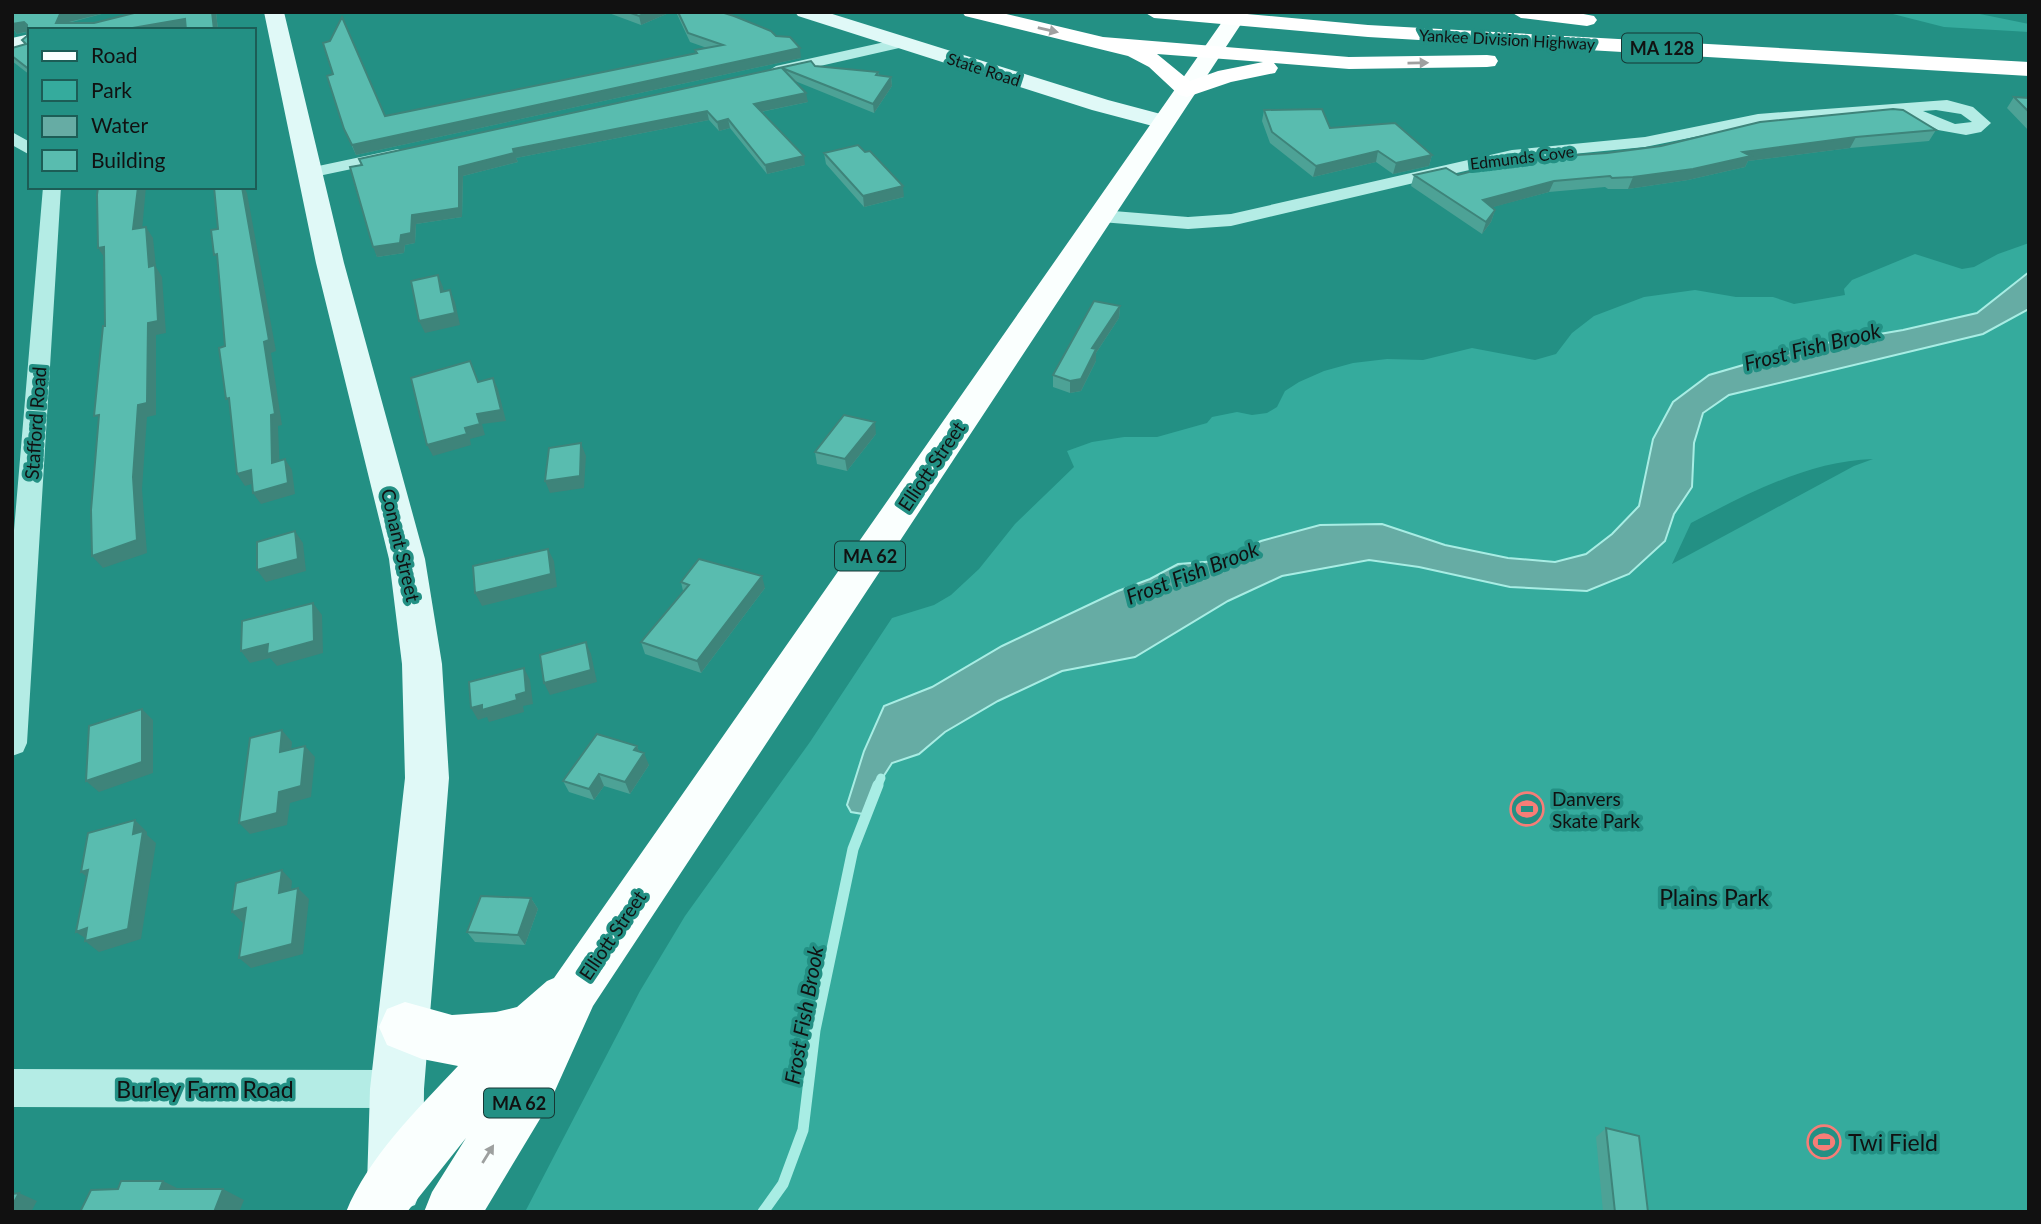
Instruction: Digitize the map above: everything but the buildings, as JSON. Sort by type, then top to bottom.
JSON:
[{"type":"highway","points":[[972,12],[1105,43],[1153,59],[1187,90],[1256,69],[1349,63],[1651,59],[1957,65]]},
{"type":"highway","name":"Yankee Division Highway","points":[[1255,12],[1297,21],[2029,58]]},
{"type":"highway","points":[[1521,12],[1612,23]]},
{"type":"highway","name":"Yankee Division Highway","points":[[1163,13],[2029,69]]},
{"type":"highway","points":[[1638,26],[2029,58]]},
{"type":"highway","points":[[1105,43],[1349,63]]},
{"type":"main road","name":"Conant Street","points":[[274,12],[309,173],[399,527],[415,605],[423,678],[427,778],[405,1027],[381,1203]]},
{"type":"main road","name":"State Road","points":[[804,12],[1100,105],[1164,122]]},
{"type":"main road","name":"Elliott Street","points":[[452,1212],[530,1085],[575,989],[1240,12]]},
{"type":"main road","name":"Elliott Street","points":[[381,1203],[529,1030],[575,989]]},
{"type":"main road","points":[[405,1027],[430,1038],[457,1042],[491,1040],[529,1030]]},
{"type":"street","points":[[761,75],[903,43]]},
{"type":"street","name":"Edmunds Cove","points":[[1101,216],[1188,223],[1231,220],[1462,164],[1512,155],[1645,142],[1758,119],[1906,108]]},
{"type":"street","points":[[12,137],[28,149]]},
{"type":"street","points":[[309,173],[420,149]]},
{"type":"street","name":"Stafford Road","points":[[12,743],[52,189]]},
{"type":"street","name":"Burley Farm Road","points":[[12,1088],[397,1089]]},
{"type":"green space","points":[[1885,12],[1970,12],[2029,24],[2029,32],[1944,27]]},
{"type":"green space","name":"Plains Park","points":[[2029,243],[2029,272],[1977,313],[1903,330],[1809,346],[1709,375],[1673,402],[1653,439],[1639,506],[1612,534],[1586,554],[1555,562],[1508,558],[1445,545],[1382,524],[1320,525],[1261,541],[1217,561],[1178,564],[1002,646],[932,687],[884,706],[864,751],[847,805],[867,802],[892,763],[919,754],[945,732],[998,701],[1062,671],[1135,657],[1228,601],[1282,576],[1369,560],[1419,567],[1510,587],[1665,541],[1674,514],[1692,487],[1694,443],[1703,413],[1729,395],[1983,334],[2029,309],[2029,1212],[525,1212],[640,991],[685,916],[810,742],[892,618],[934,605],[951,595],[979,569],[1015,524],[1074,467],[1067,451],[1092,442],[1124,437],[1157,437],[1207,423],[1212,417],[1237,412],[1252,415],[1267,413],[1277,407],[1285,391],[1299,382],[1353,363],[1387,359],[1423,360],[1472,348],[1535,360],[1556,354],[1572,333],[1594,316],[1644,297],[1695,290],[1736,297],[1773,297],[1794,304],[1845,295],[1844,289],[1852,280],[1915,254],[1962,269],[1974,267],[1998,254]],"holes":[[[1873,459],[1854,466],[1672,564],[1691,523],[1802,472],[1849,461]]]},
{"type":"water","points":[[2029,272],[2029,309],[1983,334],[1729,395],[1703,413],[1694,443],[1692,487],[1674,514],[1665,541],[1629,574],[1587,591],[1510,587],[1419,567],[1369,560],[1282,576],[1228,601],[1135,657],[1062,671],[998,701],[945,732],[919,754],[892,763],[867,802],[863,814],[851,812],[847,805],[864,751],[884,706],[932,687],[1002,646],[1118,591],[1150,579],[1178,564],[1217,561],[1261,541],[1320,525],[1382,524],[1445,545],[1508,558],[1555,562],[1586,554],[1612,534],[1639,506],[1653,439],[1673,402],[1709,375],[1809,346],[1903,330],[1977,313]]},
{"type":"waterway","name":"Frost Fish Brook","points":[[877,787],[881,778]]},
{"type":"waterway","name":"Frost Fish Brook","points":[[763,1212],[783,1184],[803,1130],[815,1030],[853,849],[878,785]]},
{"type":"place","name":"Danvers Skate Park","points":[[1527,809]]},
{"type":"place","name":"Twi Field","points":[[1824,1142]]}]
